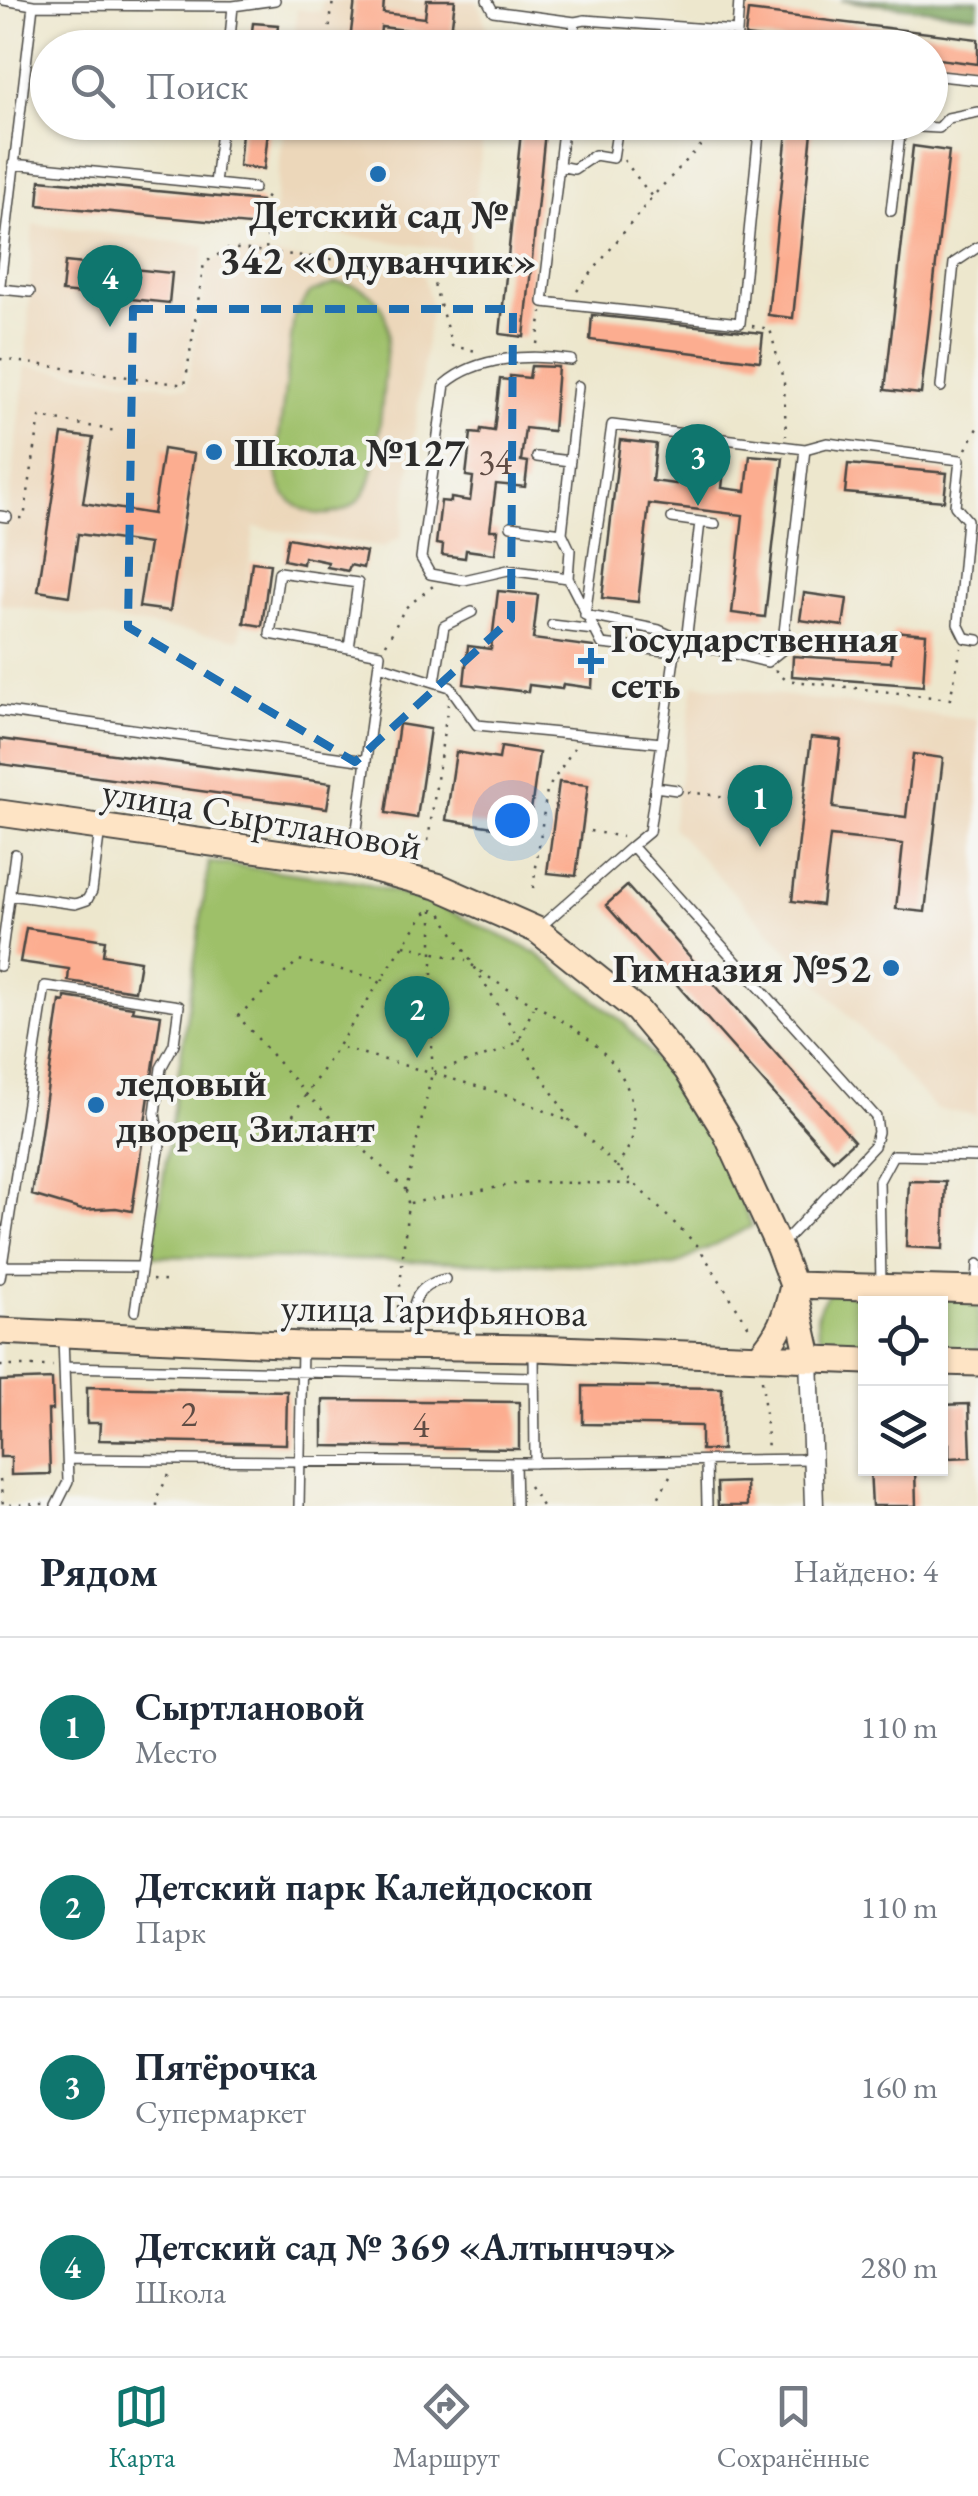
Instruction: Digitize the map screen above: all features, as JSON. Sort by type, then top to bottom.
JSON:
[{"type":"street","name":"улица Сыртлановой","points":[[0,813],[353,862],[436,886],[537,930],[636,1010],[687,1070],[726,1133],[793,1285],[809,1356],[814,1506]]},
{"type":"street","points":[[761,1368],[786,1317],[793,1285],[881,1287],[978,1281]]},
{"type":"street","name":"улица Гарифьянова","points":[[0,1331],[302,1345],[534,1348],[761,1368],[809,1356],[858,1360]]},
{"type":"street","points":[[948,1362],[978,1363]]},
{"type":"lane","points":[[4,0],[33,5],[234,6],[275,0]]},
{"type":"lane","points":[[488,0],[493,11],[575,22],[722,30]]},
{"type":"lane","points":[[736,30],[738,0]]},
{"type":"lane","points":[[30,292],[0,287],[33,5]]},
{"type":"lane","points":[[231,30],[234,6]]},
{"type":"lane","points":[[574,30],[575,22]]},
{"type":"lane","points":[[948,76],[978,80]]},
{"type":"lane","points":[[948,118],[978,112]]},
{"type":"lane","points":[[215,184],[220,140]]},
{"type":"lane","points":[[562,140],[543,302],[740,323],[758,140]]},
{"type":"lane","points":[[559,166],[574,168],[594,156],[612,158],[616,140]]},
{"type":"lane","points":[[892,211],[900,140]]},
{"type":"lane","points":[[13,164],[254,188]]},
{"type":"lane","points":[[940,387],[954,263],[978,247]]},
{"type":"lane","points":[[568,578],[508,570],[464,580],[430,574],[422,558],[445,384],[462,369],[535,355],[571,360]]},
{"type":"lane","points":[[578,386],[562,533],[570,550],[568,578],[602,644],[676,652]]},
{"type":"lane","points":[[585,615],[612,425],[805,450],[827,443],[960,460],[955,506],[967,520],[958,624],[966,638],[978,640]]},
{"type":"lane","points":[[585,615],[659,630],[686,642],[767,662],[782,650],[805,450]]},
{"type":"lane","points":[[537,457],[570,461]]},
{"type":"lane","points":[[672,518],[715,524]]},
{"type":"lane","points":[[537,930],[648,832],[676,652],[686,642],[700,522]]},
{"type":"lane","points":[[511,526],[562,533]]},
{"type":"lane","points":[[349,648],[358,584],[279,572],[270,634],[349,648],[450,687],[477,725],[662,743]]},
{"type":"lane","points":[[436,682],[444,626],[472,612]]},
{"type":"lane","points":[[552,626],[594,630]]},
{"type":"lane","points":[[353,862],[380,660]]},
{"type":"lane","points":[[0,712],[366,762]]},
{"type":"lane","points":[[655,787],[678,790]]},
{"type":"lane","points":[[10,895],[75,904],[86,900],[92,891],[100,827]]},
{"type":"lane","points":[[632,846],[876,1117],[878,1132],[874,1146],[779,1247]]},
{"type":"lane","points":[[0,966],[15,854]]},
{"type":"lane","points":[[0,1278],[45,986],[179,1006],[174,1044],[162,1068],[154,1113],[160,1144],[134,1311]]},
{"type":"lane","points":[[881,1287],[878,1181],[894,1155],[978,1157]]},
{"type":"lane","points":[[2,1266],[139,1272]]},
{"type":"lane","points":[[412,1346],[417,1294],[426,1283],[445,1279]]},
{"type":"lane","points":[[57,1504],[68,1482],[63,1335]]},
{"type":"lane","points":[[299,1506],[302,1345]]},
{"type":"lane","points":[[534,1348],[535,1463]]},
{"type":"lane","points":[[64,1366],[534,1377]]},
{"type":"lane","points":[[68,1459],[515,1464],[812,1459]]},
{"type":"lane","points":[[706,1462],[707,1506]]},
{"type":"lane","points":[[515,1464],[516,1506]]},
{"type":"path","points":[[329,30],[333,0]]},
{"type":"path","points":[[453,30],[455,0]]},
{"type":"path","points":[[566,304],[652,197],[706,140]]},
{"type":"path","points":[[612,158],[625,160],[652,197]]},
{"type":"path","points":[[254,188],[271,200],[266,252]]},
{"type":"path","points":[[0,359],[184,385],[204,263],[230,248],[430,270],[452,346],[481,352],[492,364]]},
{"type":"path","points":[[535,355],[543,302]]},
{"type":"path","points":[[740,323],[770,329],[784,383],[787,448]]},
{"type":"path","points":[[4,517],[24,518],[40,417],[116,431]]},
{"type":"path","points":[[960,460],[978,428]]},
{"type":"path","points":[[380,660],[405,608],[447,576]]},
{"type":"path","points":[[767,662],[786,680],[950,699],[956,661],[966,638]]},
{"type":"path","points":[[428,841],[450,687]]},
{"type":"path","points":[[534,888],[547,790],[582,735]]},
{"type":"path","points":[[678,790],[780,804]]},
{"type":"path","points":[[590,831],[620,834],[632,846]]},
{"type":"path","points":[[397,1318],[406,1190],[432,1072],[432,898]]},
{"type":"path","points":[[288,1124],[424,914],[432,910],[441,913],[570,1121],[698,1246],[751,1330]]},
{"type":"path","points":[[404,945],[469,962],[493,982],[582,1032],[612,1060],[631,1100],[633,1136],[617,1168]]},
{"type":"path","points":[[384,980],[299,960],[238,1016],[307,1095],[406,1190]]},
{"type":"path","points":[[432,1072],[502,1051],[519,1041],[534,1006]]},
{"type":"path","points":[[340,1047],[508,1095],[570,1121]]},
{"type":"path","points":[[408,1204],[528,1182],[635,1184]]},
{"type":"path","points":[[139,1272],[171,1282]]},
{"type":"path","points":[[0,1366],[64,1366]]},
{"type":"path","points":[[761,1368],[770,1460]]},
{"type":"path","points":[[157,1506],[157,1497],[178,1460]]},
{"type":"path","points":[[654,1506],[678,1462]]},
{"type":"path","points":[[0,1480],[3,1505],[57,1504]]},
{"type":"highlighted area","points":[[133,309],[513,309],[511,619],[355,762],[128,627]]},
{"type":"shaded area","points":[[323,0],[477,0],[488,30],[295,30],[297,9],[320,12]]},
{"type":"shaded area","name":"Детский сад № 342 «Одуванчик»","points":[[282,140],[483,140],[468,252],[273,226]]},
{"type":"shaded area","points":[[33,224],[205,246],[183,383],[26,362]]},
{"type":"shaded area","name":"Школа №127","points":[[232,251],[423,273],[431,305],[401,537],[383,547],[254,527],[240,639],[0,604],[26,366],[187,388],[207,265]]},
{"type":"shaded area","name":"Гимназия №52","points":[[694,684],[978,720],[978,1115],[936,1109],[672,827]]},
{"type":"green space","points":[[841,0],[978,0],[977,15]]},
{"type":"green space","points":[[336,283],[358,287],[374,297],[384,314],[388,336],[371,478],[353,505],[336,513],[317,514],[299,507],[284,493],[276,461],[294,316],[310,293]]},
{"type":"green space","points":[[209,862],[358,882],[432,903],[535,952],[624,1023],[683,1092],[722,1157],[752,1226],[673,1266],[152,1256]]},
{"type":"green space","points":[[829,1293],[978,1295],[978,1354],[948,1353],[948,1296],[858,1296],[858,1353],[844,1352],[819,1334],[817,1322]]},
{"type":"building","points":[[355,0],[384,0],[383,13],[425,18],[427,0],[455,0],[451,30],[351,30]]},
{"type":"building","points":[[748,11],[904,30],[746,30]]},
{"type":"building","points":[[253,23],[278,25],[278,30],[252,30]]},
{"type":"building","points":[[948,35],[978,39],[978,64],[948,60]]},
{"type":"building","points":[[241,140],[267,140],[264,169],[239,166]]},
{"type":"building","points":[[520,140],[544,140],[524,337],[500,334]]},
{"type":"building","points":[[786,140],[811,140],[793,318],[768,315]]},
{"type":"building","points":[[913,146],[949,151],[921,394],[885,390]]},
{"type":"building","points":[[40,180],[261,201],[259,226],[38,205]]},
{"type":"building","points":[[65,262],[172,273],[169,303],[62,292]]},
{"type":"building","points":[[592,315],[763,333],[760,361],[590,340]]},
{"type":"building","points":[[531,366],[558,367],[553,431],[525,428],[521,461],[528,462],[525,487],[496,484],[490,530],[498,530],[495,554],[466,550],[465,558],[442,555],[443,545],[436,544],[441,501],[470,501],[473,477],[466,476],[471,433],[480,434],[481,429],[494,431],[500,379],[529,378]]},
{"type":"building","points":[[62,434],[93,438],[83,503],[153,514],[163,449],[194,454],[170,611],[139,607],[149,544],[78,534],[69,596],[38,591]]},
{"type":"building","points":[[620,440],[656,444],[652,481],[676,484],[680,455],[725,460],[722,488],[746,491],[750,455],[783,458],[765,617],[732,613],[743,515],[649,504],[638,602],[602,598]]},
{"type":"building","points":[[848,464],[947,473],[944,501],[845,493]]},
{"type":"building","points":[[288,538],[366,552],[363,568],[350,565],[348,571],[304,557],[303,564],[284,560]]},
{"type":"building","points":[[252,562],[270,564],[262,626],[244,623]]},
{"type":"building","points":[[498,591],[538,595],[533,639],[594,647],[592,688],[529,685],[528,692],[464,684],[468,646],[491,649]]},
{"type":"building","points":[[804,593],[847,599],[843,626],[800,620]]},
{"type":"building","points":[[893,631],[926,634],[923,686],[792,676],[793,656],[891,662]]},
{"type":"building","points":[[399,724],[430,729],[417,818],[386,813]]},
{"type":"building","points":[[811,737],[841,740],[833,808],[906,817],[913,754],[943,758],[925,912],[896,909],[903,844],[830,836],[822,905],[792,901]]},
{"type":"building","points":[[0,739],[331,783],[327,808],[0,764]]},
{"type":"building","points":[[501,747],[539,753],[528,832],[446,820],[456,752],[499,759]]},
{"type":"building","points":[[559,782],[588,785],[576,876],[547,873]]},
{"type":"building","points":[[627,886],[854,1141],[833,1160],[606,905]]},
{"type":"building","points":[[26,928],[105,940],[103,955],[140,961],[135,991],[68,981],[69,969],[20,962]]},
{"type":"building","name":"ледовый дворец Зилант","points":[[65,997],[161,1015],[132,1211],[82,1210],[32,1195],[60,1001],[65,1002]]},
{"type":"building","points":[[909,1181],[946,1182],[943,1249],[906,1247]]},
{"type":"building","points":[[52,1379],[53,1410],[48,1410],[50,1474],[11,1475],[11,1457],[0,1457],[0,1381]]},
{"type":"building","points":[[583,1386],[722,1388],[722,1450],[701,1450],[701,1426],[583,1424]]},
{"type":"building","points":[[87,1387],[287,1391],[286,1444],[99,1440],[100,1423],[87,1423]]},
{"type":"building","points":[[323,1400],[519,1402],[519,1449],[323,1446]]},
{"type":"building","points":[[969,1404],[971,1457],[949,1458],[948,1405]]},
{"type":"building","points":[[870,1476],[915,1476],[916,1506],[872,1506]]},
{"type":"building","points":[[746,1482],[747,1506],[718,1506],[717,1483]]},
{"type":"place","name":"Детский сад № 342 «Одуванчик»","points":[[378,174]]},
{"type":"place","name":"Детский сад № 369 «Алтынчэч»","points":[[110,327]]},
{"type":"place","name":"Школа №127","points":[[214,452]]},
{"type":"place","name":"Пятёрочка","points":[[698,506]]},
{"type":"place","name":"Государственная сеть","points":[[591,661]]},
{"type":"place","name":"Сыртлановой","points":[[760,847]]},
{"type":"place","name":"Гимназия №52","points":[[891,968]]},
{"type":"place","name":"Детский парк Калейдоскоп","points":[[417,1058]]},
{"type":"place","name":"ледовый дворец Зилант","points":[[96,1105]]}]
